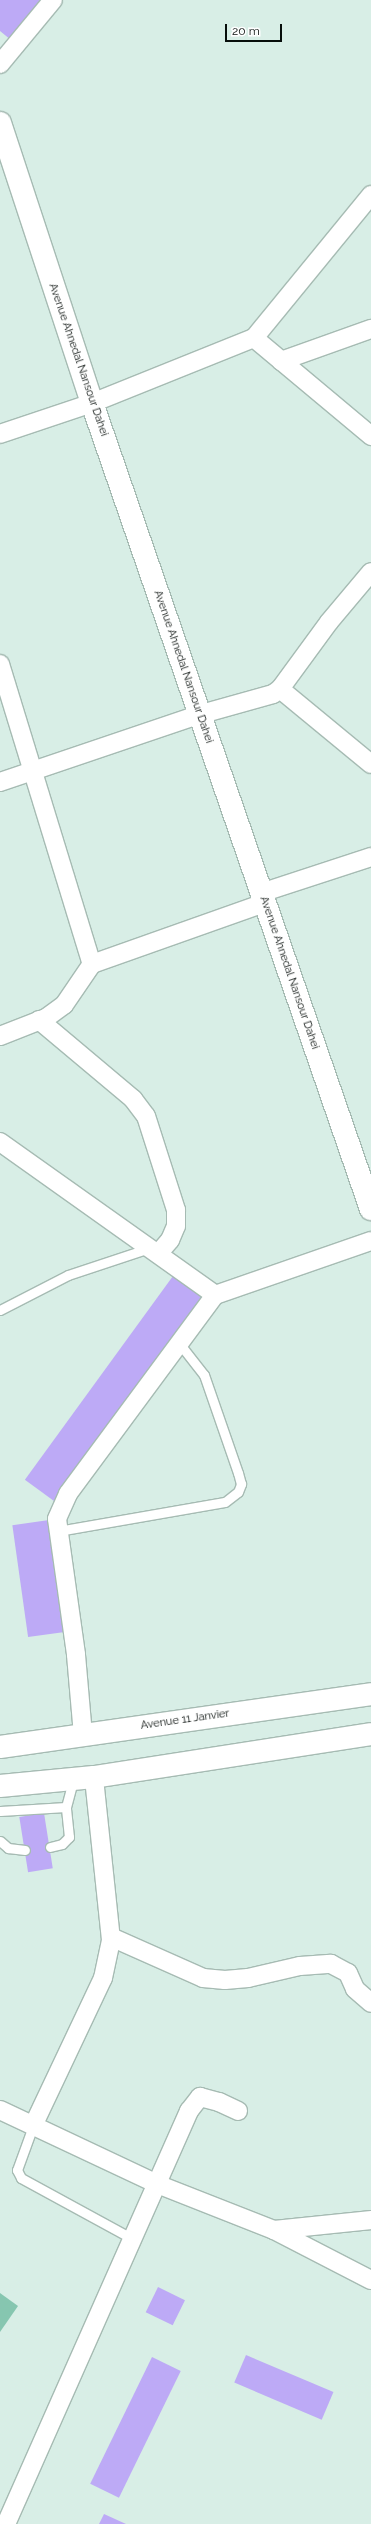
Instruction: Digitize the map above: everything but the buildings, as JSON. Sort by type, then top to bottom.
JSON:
[{"type":"street","points":[[0,64],[53,0]]},
{"type":"street","name":"Avenue Ahnedal Nansour Dahei","points":[[0,123],[92,403],[128,504],[198,715],[371,1209]]},
{"type":"street","points":[[0,434],[92,403],[254,338],[371,195]]},
{"type":"street","points":[[281,361],[371,329]]},
{"type":"street","points":[[254,338],[371,436]]},
{"type":"street","points":[[0,782],[198,715],[266,698],[280,689],[329,622],[371,572]]},
{"type":"street","points":[[0,664],[34,770],[92,964]]},
{"type":"street","points":[[280,689],[371,764]]},
{"type":"street","points":[[2,1030],[40,1020],[64,1005],[92,964],[371,857]]},
{"type":"street","points":[[40,1020],[133,1099],[146,1116],[176,1210],[176,1226],[170,1240],[154,1251]]},
{"type":"street","points":[[0,1142],[215,1294]]},
{"type":"street","points":[[83,1735],[76,1655],[57,1519],[68,1494],[215,1294],[371,1241]]},
{"type":"street","name":"Avenue 11 Janvier","points":[[0,1747],[371,1694]]},
{"type":"street","points":[[0,1786],[84,1779],[371,1734]]},
{"type":"street","points":[[33,2126],[103,1978],[110,1938],[84,1779]]},
{"type":"street","points":[[110,1938],[203,1978],[225,1980],[248,1978],[300,1966],[331,1964],[348,1973],[355,1989],[371,2003]]},
{"type":"street","points":[[6,2524],[133,2239],[183,2122],[197,2099],[200,2097],[213,2099],[238,2111]]},
{"type":"street","points":[[0,2110],[157,2184],[274,2230],[371,2280]]},
{"type":"street","points":[[274,2230],[371,2220]]},
{"type":"lane","points":[[0,1310],[68,1275],[154,1251]]},
{"type":"lane","points":[[58,1531],[225,1502],[238,1492],[241,1484],[238,1473],[204,1375],[179,1343]]},
{"type":"lane","points":[[50,1847],[62,1844],[69,1836],[66,1807],[84,1779]]},
{"type":"lane","points":[[0,1811],[66,1807]]},
{"type":"lane","points":[[0,1841],[8,1848],[26,1850]]},
{"type":"lane","points":[[33,2126],[17,2170],[21,2178],[133,2239]]},
{"type":"green space","points":[[0,2293],[18,2306],[0,2332]]}]
